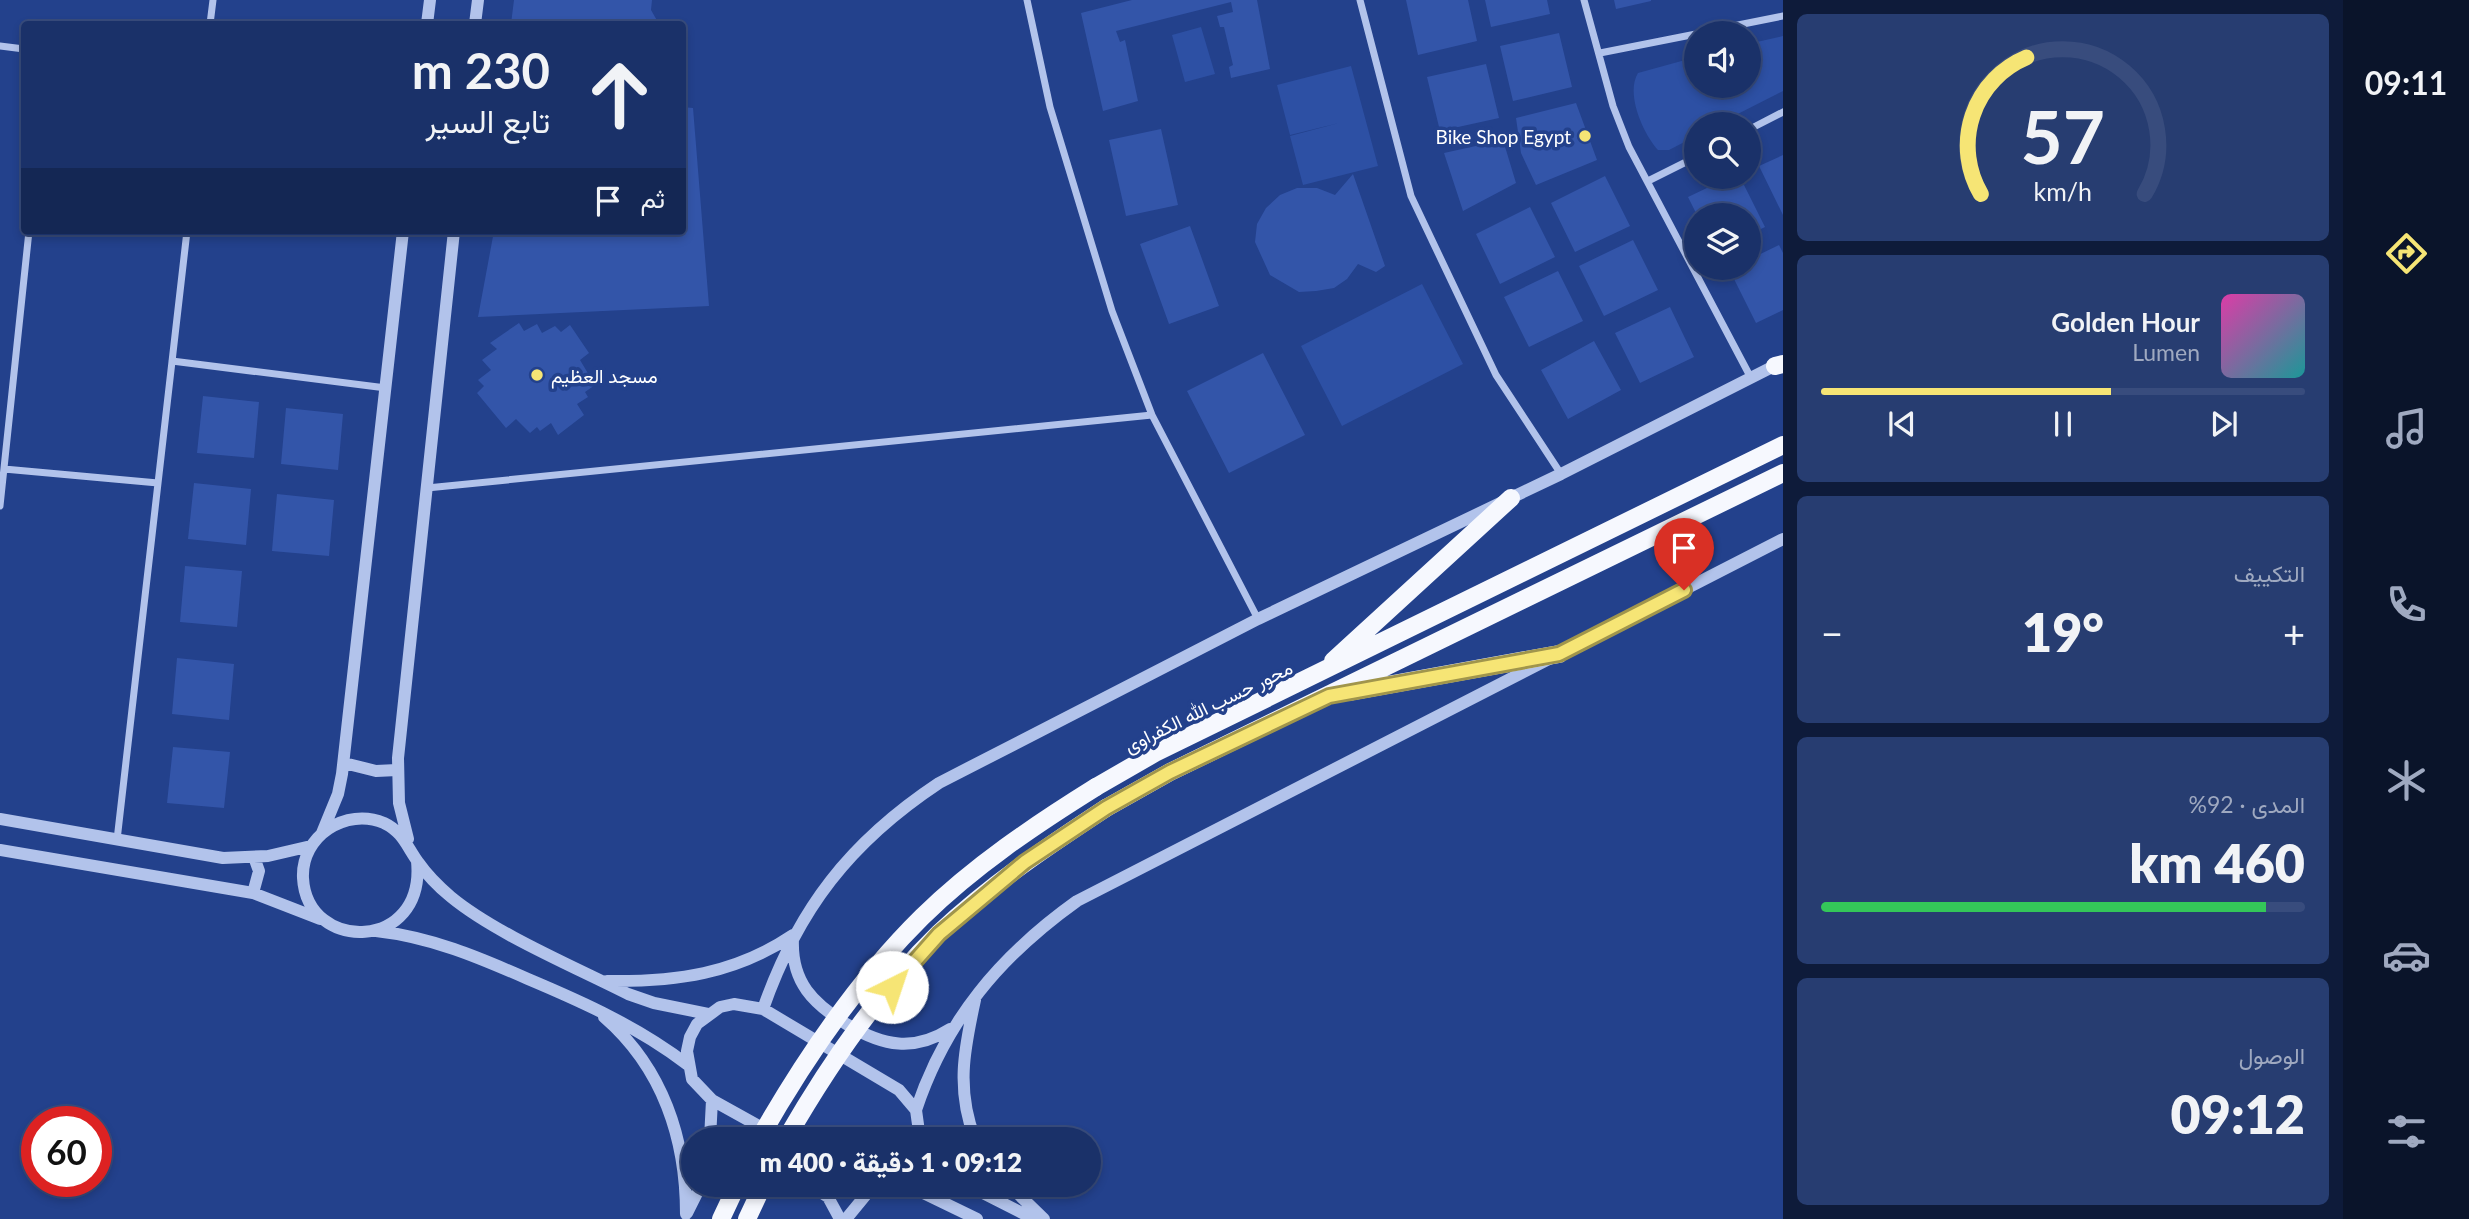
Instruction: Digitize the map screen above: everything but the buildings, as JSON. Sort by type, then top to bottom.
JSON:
[{"type":"main road","name":"محور حسب الله الكفراوى","points":[[767,1127],[820,1041],[884,958],[922,917],[1011,844],[1096,787],[1156,753],[1783,445]]},
{"type":"main road","points":[[792,1127],[861,1026],[939,934],[1025,862],[1106,808],[1170,772],[1783,473]]},
{"type":"main road","points":[[1317,676],[1511,498]]},
{"type":"main road","points":[[1329,696],[1559,654]]},
{"type":"main road","points":[[721,1219],[731,1197]]},
{"type":"main road","points":[[748,1215],[757,1197]]},
{"type":"street","points":[[210,21],[213,0]]},
{"type":"street","points":[[427,21],[430,0]]},
{"type":"street","points":[[475,21],[478,0]]},
{"type":"street","points":[[1027,0],[1050,107],[1112,311],[1152,415],[1258,619]]},
{"type":"street","points":[[1360,0],[1411,196],[1496,375],[1561,474]]},
{"type":"street","points":[[1584,0],[1613,106],[1629,147],[1751,378]]},
{"type":"street","points":[[1759,21],[1783,16]]},
{"type":"street","points":[[1600,54],[1684,37]]},
{"type":"street","points":[[0,46],[21,49]]},
{"type":"street","points":[[1761,123],[1783,112]]},
{"type":"street","points":[[1648,181],[1684,163]]},
{"type":"street","points":[[0,506],[29,235]]},
{"type":"street","points":[[117,840],[187,235]]},
{"type":"street","points":[[322,833],[338,794],[344,763],[403,235]]},
{"type":"street","points":[[453,235],[397,770],[399,803],[410,846],[417,861],[439,886],[472,912],[604,981],[654,1003],[708,1014]]},
{"type":"street","points":[[172,361],[386,388]]},
{"type":"street","points":[[763,1009],[793,935],[841,865],[903,807],[939,783],[1258,619],[1561,474],[1781,364]]},
{"type":"street","points":[[427,488],[1152,415]]},
{"type":"street","points":[[4,469],[158,483]]},
{"type":"street","points":[[918,1127],[916,1110],[938,1055],[977,991],[1007,957],[1040,927],[1077,901],[1783,539]]},
{"type":"street","points":[[344,763],[365,770],[397,770]]},
{"type":"street","points":[[0,819],[223,858],[254,857],[311,846]]},
{"type":"street","points":[[327,922],[307,895],[303,879],[311,846],[322,833],[336,824],[369,819],[399,832],[410,846]]},
{"type":"street","points":[[0,849],[253,893],[342,930],[359,933],[375,931],[392,924],[410,904],[418,879],[417,861]]},
{"type":"street","points":[[253,893],[259,872],[254,857]]},
{"type":"street","points":[[375,931],[451,946],[591,1006],[642,1032],[688,1065]]},
{"type":"street","points":[[604,981],[663,981],[718,972],[770,950],[793,935]]},
{"type":"street","points":[[793,935],[794,966],[807,993],[823,1009],[872,1039],[892,1044],[914,1044],[952,1028]]},
{"type":"street","points":[[972,1127],[962,1094],[961,1070],[977,991]]},
{"type":"street","points":[[762,1127],[712,1100],[696,1085],[688,1065],[690,1037],[708,1014],[734,1004],[763,1009],[899,1090],[916,1110]]},
{"type":"street","points":[[591,1006],[617,1028],[639,1054],[662,1093],[681,1147],[685,1217]]},
{"type":"street","points":[[711,1127],[712,1100]]},
{"type":"street","points":[[685,1217],[695,1197]]},
{"type":"street","points":[[828,1197],[840,1219]]},
{"type":"street","points":[[846,1219],[864,1197]]},
{"type":"street","points":[[932,1197],[977,1219]]},
{"type":"street","points":[[991,1197],[1034,1219]]},
{"type":"street","points":[[1021,1197],[1044,1219]]},
{"type":"shaded area","points":[[1201,27],[1215,74],[1185,82],[1172,35]]},
{"type":"shaded area","points":[[1783,36],[1783,91],[1742,112],[1684,112],[1684,142],[1669,150],[1658,150],[1642,125],[1635,103],[1638,73],[1684,60],[1684,98],[1761,98],[1761,41]]},
{"type":"shaded area","points":[[1351,66],[1378,166],[1303,185],[1290,136],[1339,123],[1290,135],[1277,85]]},
{"type":"shaded area","points":[[1422,284],[1463,364],[1342,426],[1301,346]]},
{"type":"place","name":"Bike Shop Egypt","points":[[1585,136]]},
{"type":"place","name":"مسجد العظيم","points":[[537,375]]},
{"type":"route","points":[[892,987],[939,934],[1025,862],[1106,808],[1170,772],[1329,696],[1559,654],[1684,590]]}]
